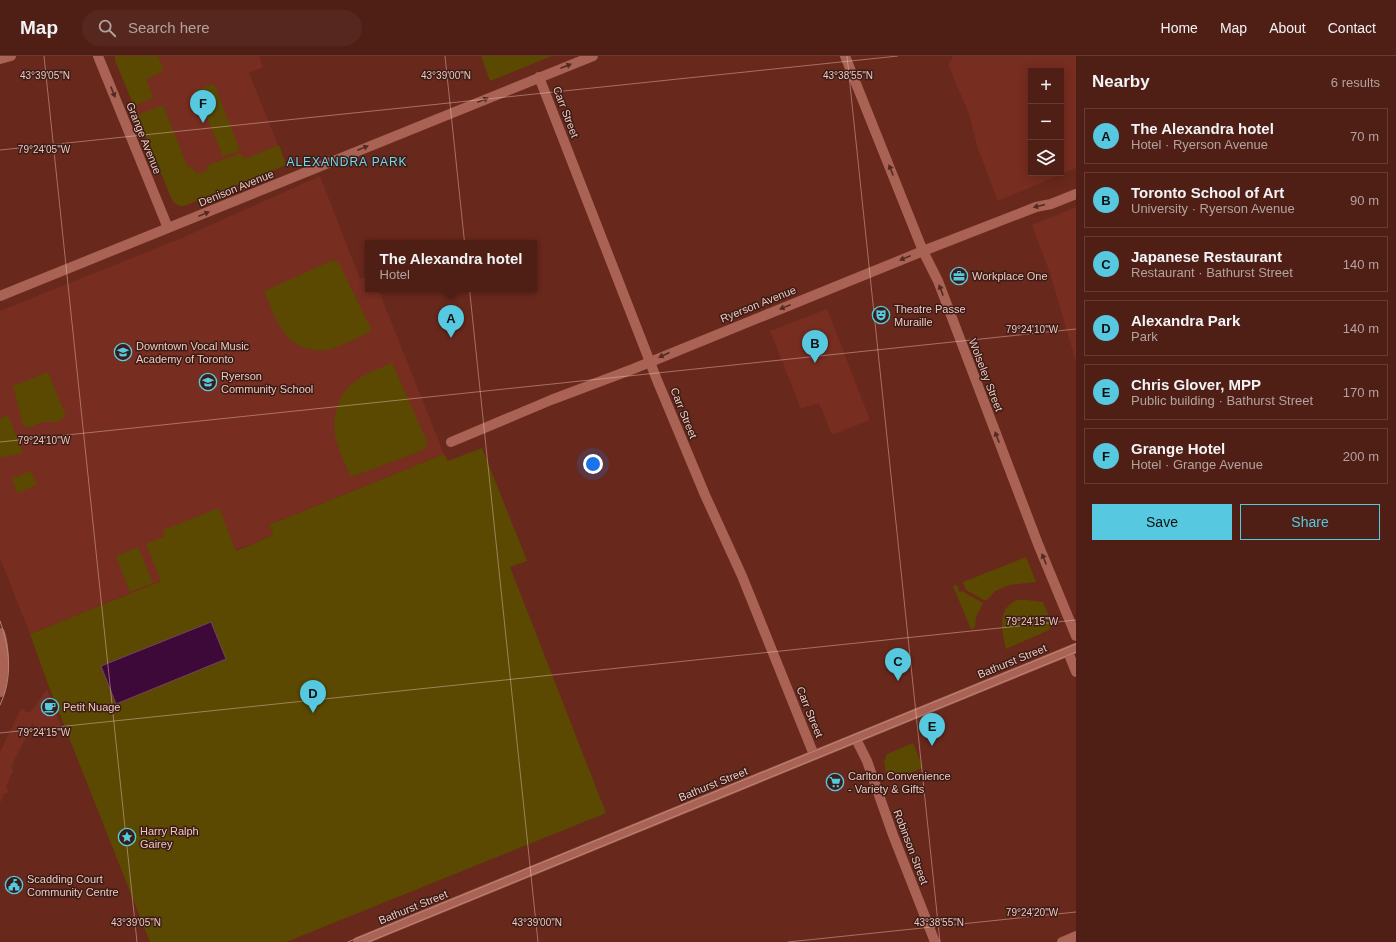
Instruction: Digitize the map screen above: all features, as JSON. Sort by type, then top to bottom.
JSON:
[{"type":"street","points":[[0,59],[11,56]]},
{"type":"street","name":"Grange Avenue","points":[[98,56],[168,228]]},
{"type":"street","name":"Denison Avenue","points":[[0,296],[593,56]]},
{"type":"street","name":"Wolseley Street","points":[[845,56],[924,251],[938,281],[1038,544],[1076,636]]},
{"type":"street","name":"Carr Street","points":[[539,77],[650,362],[705,495],[742,576],[814,755]]},
{"type":"street","name":"Ryerson Avenue","points":[[451,442],[551,400],[650,362],[1014,215],[1036,207],[1051,204],[1076,194]]},
{"type":"street","points":[[0,633],[3,648],[4,672],[0,692]]},
{"type":"street","points":[[1072,650],[1076,672]]},
{"type":"street","name":"Bathurst Street","points":[[358,942],[1072,650]]},
{"type":"street","name":"Robinson Street","points":[[856,739],[869,768],[893,835],[935,942]]},
{"type":"street","points":[[1062,942],[1076,936]]},
{"type":"shaded area","points":[[115,56],[259,56],[263,67],[249,73],[286,165],[184,206],[176,204],[172,200],[115,60]]},
{"type":"shaded area","points":[[115,56],[158,56],[164,71],[146,79],[153,98],[134,106],[115,60]]},
{"type":"shaded area","points":[[481,56],[552,56],[490,81]]},
{"type":"shaded area","points":[[953,56],[1076,56],[1076,168],[1064,173],[1064,68],[1028,68],[1028,176],[1057,176],[998,201],[978,149],[969,114],[948,65]]},
{"type":"shaded area","points":[[214,84],[240,150],[223,157],[196,90]]},
{"type":"shaded area","points":[[163,105],[188,168],[192,166],[196,174],[208,170],[206,166],[241,153],[244,159],[279,145],[286,165],[184,206],[178,205],[172,200],[137,115]]},
{"type":"shaded area","name":"Ryerson Community School","points":[[320,176],[360,279],[365,277],[365,292],[379,292],[444,454],[269,525],[273,535],[30,634],[0,558],[0,311],[184,237]]},
{"type":"shaded area","points":[[1076,207],[1076,362],[1050,273],[1032,225]]},
{"type":"shaded area","points":[[333,260],[339,263],[372,331],[328,350],[315,350],[300,346],[292,341],[280,327],[264,291]]},
{"type":"shaded area","points":[[827,309],[870,420],[832,435],[819,403],[801,409],[770,331]]},
{"type":"shaded area","points":[[392,363],[428,444],[423,450],[351,477],[339,450],[334,425],[335,415],[341,397],[355,381],[370,372]]},
{"type":"shaded area","points":[[48,372],[66,416],[57,422],[42,422],[29,428],[23,425],[13,386]]},
{"type":"shaded area","points":[[8,415],[23,453],[0,458],[0,419]]},
{"type":"shaded area","points":[[482,448],[527,561],[510,567],[606,813],[286,942],[150,942],[49,687],[30,634],[161,581],[146,544],[165,536],[163,530],[219,508],[236,551],[273,535],[269,525],[444,454],[448,461]]},
{"type":"shaded area","points":[[31,471],[37,485],[17,493],[12,478]]},
{"type":"shaded area","points":[[138,547],[153,583],[130,592],[116,556]]},
{"type":"shaded area","points":[[1026,557],[1036,582],[1009,585],[995,591],[986,601],[966,590],[963,582]]},
{"type":"shaded area","points":[[957,585],[959,592],[962,591],[983,603],[976,617],[975,627],[971,629],[953,586]]},
{"type":"shaded area","points":[[1017,600],[1043,602],[1049,616],[1050,627],[1049,630],[1006,649],[1002,628],[1003,614],[1010,604]]},
{"type":"shaded area","points":[[211,622],[226,659],[116,704],[101,666]]},
{"type":"shaded area","points":[[47,689],[62,728],[38,733],[33,723],[11,767],[13,771],[6,787],[9,792],[4,794],[0,803],[0,752],[21,709],[30,713]]},
{"type":"shaded area","points":[[913,743],[922,768],[899,778],[886,773],[884,762],[887,754]]},
{"type":"tram line","points":[[0,621],[6,642],[9,663],[7,684],[0,705]]},
{"type":"tram line","points":[[348,942],[1076,644]]},
{"type":"tram line","points":[[368,942],[1076,652]]},
{"type":"place","name":"Grange Hotel","points":[[203,123]]},
{"type":"place","name":"Workplace One","points":[[959,276]]},
{"type":"place","name":"Theatre Passe Muraille","points":[[881,315]]},
{"type":"place","name":"The Alexandra hotel","points":[[451,338]]},
{"type":"place","name":"Downtown Vocal Music Academy of Toronto","points":[[123,352]]},
{"type":"place","name":"Toronto School of Art","points":[[815,363]]},
{"type":"place","name":"Ryerson Community School","points":[[208,382]]},
{"type":"place","name":"Japanese Restaurant","points":[[898,681]]},
{"type":"place","name":"Petit Nuage","points":[[50,707]]},
{"type":"place","name":"Alexandra Park","points":[[313,713]]},
{"type":"place","name":"Chris Glover, MPP","points":[[932,746]]},
{"type":"place","name":"Carlton Convenience - Variety & Gifts","points":[[835,782]]},
{"type":"place","name":"Harry Ralph Gairey","points":[[127,837]]},
{"type":"place","name":"Scadding Court Community Centre","points":[[14,885]]},
{"type":"district","name":"ALEXANDRA PARK","points":[[347,162]]}]
